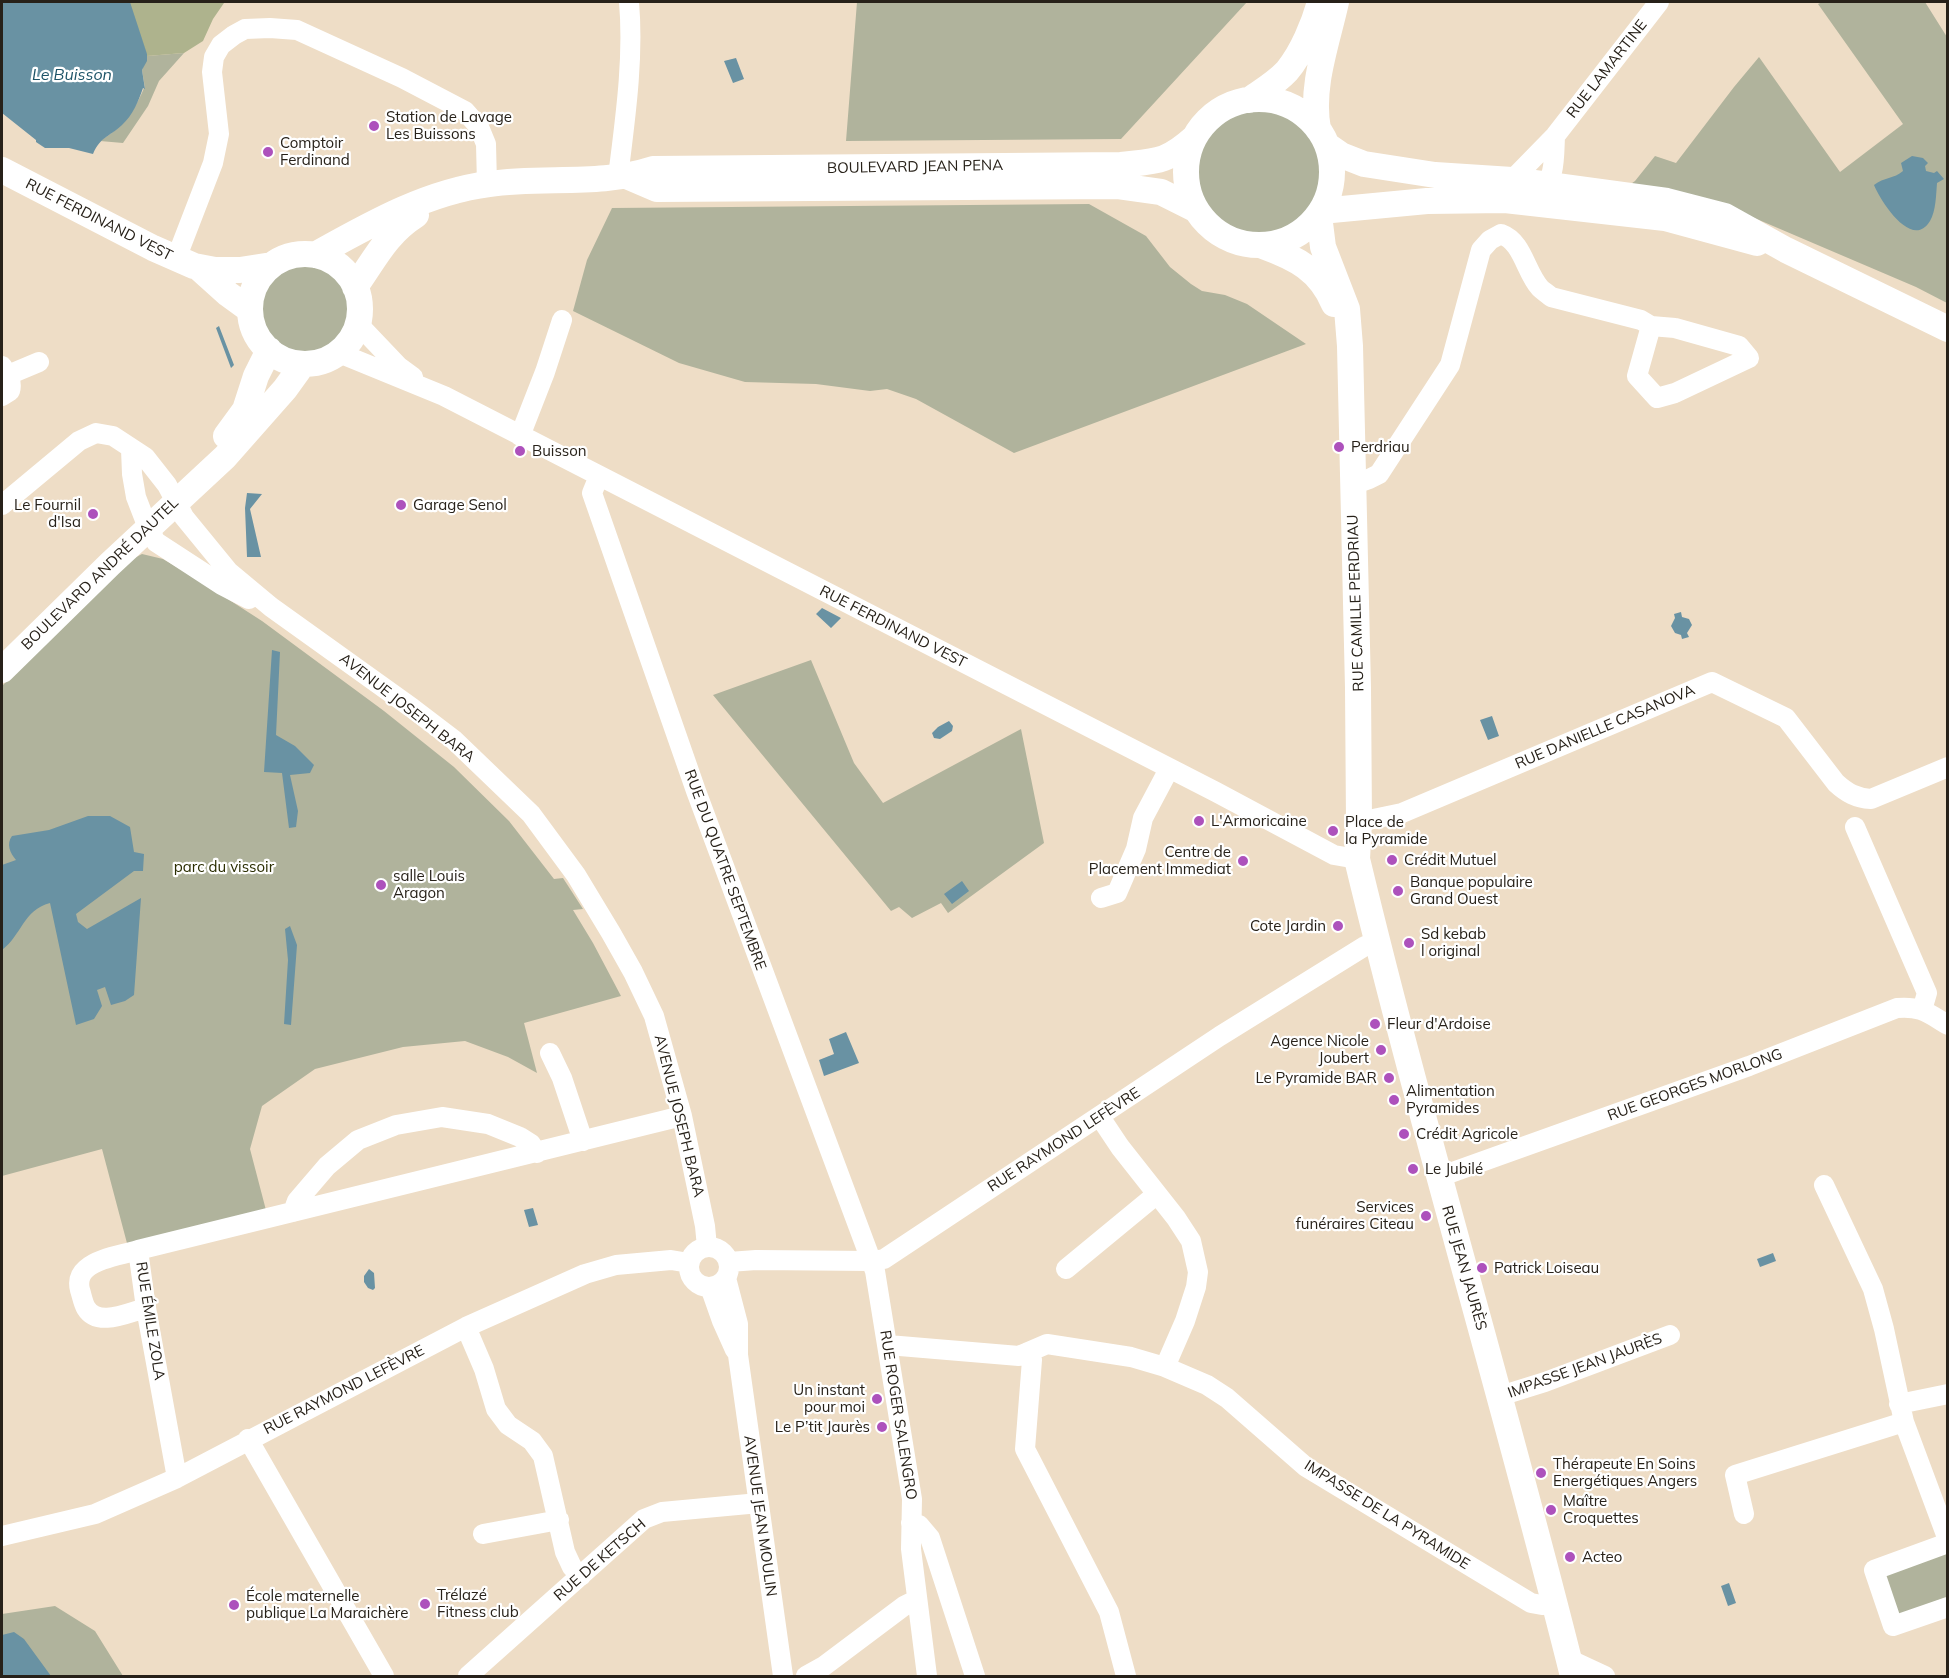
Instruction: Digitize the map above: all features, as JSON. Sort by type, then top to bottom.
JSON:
[{"type":"main road","points":[[1249,100],[1278,80],[1288,69],[1301,47],[1320,2]]},
{"type":"main road","points":[[1336,2],[1318,84],[1315,112],[1323,138],[1332,169],[1330,192],[1320,213],[1305,230],[1285,241],[1263,246],[1243,244],[1224,237],[1208,225],[1195,209],[1186,173],[1188,155],[1194,138],[1217,112],[1232,104],[1249,100],[1268,100],[1288,105],[1305,115],[1323,138],[1341,155],[1364,164],[1665,218],[1737,239],[1786,250]]},
{"type":"main road","name":"BOULEVARD JEAN PENA","points":[[315,255],[404,208],[449,193],[487,184],[623,177],[653,170],[1121,165],[1160,160],[1177,153],[1194,138]]},
{"type":"main road","name":"RUE FERDINAND VEST","points":[[2,170],[187,263]]},
{"type":"main road","name":"BOULEVARD JEAN PENA","points":[[623,177],[657,189],[1118,186],[1161,192],[1195,209]]},
{"type":"main road","points":[[1320,213],[1549,185],[1667,201],[1725,216],[1786,250],[1947,329]]},
{"type":"main road","name":"BOULEVARD JEAN PENA","points":[[355,287],[384,242],[404,222],[449,193]]},
{"type":"main road","name":"RUE CAMILLE PERDRIAU","points":[[1320,213],[1323,247],[1347,309],[1350,346],[1358,688],[1357,860]]},
{"type":"main road","name":"RUE CAMILLE PERDRIAU","points":[[1263,246],[1301,261],[1327,287],[1350,346]]},
{"type":"main road","points":[[187,263],[216,270],[240,270],[272,265],[290,256],[302,254],[328,259],[339,266],[355,287],[360,305],[358,324],[350,340],[339,353],[321,361],[303,364],[285,360],[269,350],[260,340],[254,329],[250,310],[256,285],[272,265]]},
{"type":"main road","points":[[187,263],[250,310]]},
{"type":"main road","name":"BOULEVARD ANDRÉ DAUTEL","points":[[199,479],[212,455],[245,410],[256,376],[269,350]]},
{"type":"main road","name":"BOULEVARD ANDRÉ DAUTEL","points":[[2,670],[241,440],[285,389],[303,364]]},
{"type":"main road","name":"RUE JEAN JAURÈS","points":[[1357,860],[1439,1177],[1500,1396],[1572,1670]]},
{"type":"street","points":[[623,177],[631,22],[629,2]]},
{"type":"street","name":"RUE LAMARTINE","points":[[1508,190],[1555,136],[1659,2]]},
{"type":"street","points":[[187,263],[219,134],[212,72],[214,57],[220,45],[245,29],[297,30],[402,78],[465,111],[479,127],[486,144],[487,184]]},
{"type":"street","points":[[1549,185],[1553,168],[1555,136]]},
{"type":"street","points":[[1352,485],[1379,474],[1450,365],[1481,250],[1490,240],[1501,234],[1509,237],[1515,244],[1540,288],[1551,297],[1641,320],[1651,326],[1675,328],[1739,346],[1749,358],[1674,393],[1657,398],[1637,376],[1651,326]]},
{"type":"street","points":[[520,436],[562,320]]},
{"type":"street","name":"RUE FERDINAND VEST","points":[[358,324],[399,366],[430,389]]},
{"type":"street","name":"RUE FERDINAND VEST","points":[[339,353],[430,389],[1334,855],[1357,860]]},
{"type":"street","points":[[2,396],[10,391],[11,386],[5,370],[39,362]]},
{"type":"street","name":"AVENUE JOSEPH BARA","points":[[2,505],[79,441],[96,433],[113,436],[145,457],[177,500],[184,517],[229,572],[271,607],[454,740],[531,814],[576,875],[633,972],[654,1016],[682,1116],[705,1226],[707,1246]]},
{"type":"street","name":"AVENUE JOSEPH BARA","points":[[131,449],[136,497],[156,542],[222,585],[271,607]]},
{"type":"street","name":"RUE DU QUATRE SEPTEMBRE","points":[[599,476],[592,493],[599,515],[704,813],[872,1261]]},
{"type":"street","name":"RUE DANIELLE CASANOVA","points":[[1359,822],[1402,813],[1712,682],[1786,718],[1836,783],[1859,798],[1871,799],[1947,767]]},
{"type":"street","points":[[1101,898],[1117,893],[1136,849],[1143,818],[1169,769]]},
{"type":"street","points":[[1855,828],[1927,993],[1922,1010],[1947,1025]]},
{"type":"street","name":"RUE RAYMOND LEFÈVRE","points":[[722,1276],[756,1260],[872,1261],[884,1259],[1220,1036],[1365,946],[1378,942]]},
{"type":"street","name":"RUE GEORGES MORLONG","points":[[1439,1177],[1749,1066],[1897,1008],[1912,1007],[1922,1010]]},
{"type":"street","points":[[550,1053],[562,1078],[583,1141]]},
{"type":"street","name":"RUE ÉMILE ZOLA","points":[[177,1478],[146,1308],[138,1250],[682,1116]]},
{"type":"street","points":[[1100,1116],[1191,1240],[1198,1272],[1196,1287],[1185,1321],[1165,1367]]},
{"type":"street","points":[[293,1212],[297,1201],[327,1166],[358,1140],[396,1125],[442,1118],[488,1124],[520,1137],[531,1144],[537,1153]]},
{"type":"street","points":[[1824,1185],[1873,1289],[1884,1329],[1901,1413],[1947,1542],[1874,1570],[1893,1626],[1947,1607]]},
{"type":"street","points":[[1066,1269],[1157,1194]]},
{"type":"street","points":[[707,1246],[723,1252],[722,1276],[698,1284],[689,1269],[689,1263],[696,1252],[707,1246]]},
{"type":"street","points":[[138,1250],[92,1265],[79,1277],[79,1285],[85,1308],[96,1317],[104,1319],[146,1308]]},
{"type":"street","name":"RUE RAYMOND LEFÈVRE","points":[[2,1536],[95,1514],[177,1478],[466,1327],[585,1274],[616,1265],[671,1260],[689,1263]]},
{"type":"street","name":"RUE ROGER SALENGRO","points":[[872,1261],[888,1345],[912,1500],[910,1549],[927,1677]]},
{"type":"street","name":"AVENUE JEAN MOULIN","points":[[722,1276],[722,1321],[738,1355],[783,1677]]},
{"type":"street","points":[[466,1327],[484,1369],[496,1409],[508,1425],[532,1441],[543,1456],[568,1560],[581,1576]]},
{"type":"street","name":"IMPASSE JEAN JAURÈS","points":[[1500,1396],[1545,1382],[1670,1335]]},
{"type":"street","name":"IMPASSE DE LA PYRAMIDE","points":[[888,1345],[1019,1356],[1047,1344],[1128,1356],[1165,1367],[1207,1385],[1227,1398],[1306,1467],[1406,1529],[1531,1603],[1554,1604]]},
{"type":"street","points":[[1028,1352],[1032,1360],[1025,1449],[1109,1612],[1126,1677]]},
{"type":"street","points":[[1744,1514],[1735,1475],[1947,1394]]},
{"type":"street","points":[[248,1440],[384,1677]]},
{"type":"street","name":"RUE DE KETSCH","points":[[468,1677],[644,1519],[662,1512],[759,1503]]},
{"type":"street","points":[[483,1534],[559,1520]]},
{"type":"street","points":[[911,1522],[919,1525],[930,1539],[975,1677]]},
{"type":"street","points":[[806,1677],[904,1606],[916,1600]]},
{"type":"street","points":[[1572,1670],[1577,1663],[1605,1677]]},
{"type":"green space","points":[[129,2],[224,3],[213,19],[203,41],[184,53],[147,56]]},
{"type":"green space","points":[[857,2],[1247,2],[1121,139],[846,141]]},
{"type":"green space","points":[[1822,2],[1925,2],[1947,37],[1947,303],[1916,287],[1752,217],[1671,194],[1625,188],[1635,181],[1655,156],[1676,163],[1759,57],[1840,172],[1903,124],[1818,4]]},
{"type":"green space","points":[[184,53],[159,81],[148,106],[123,143],[100,141],[127,118],[145,88],[142,70],[147,56]]},
{"type":"green space","points":[[1259,111],[1283,116],[1303,129],[1316,149],[1321,173],[1316,197],[1303,217],[1283,230],[1259,235],[1235,230],[1215,217],[1202,197],[1197,173],[1202,149],[1215,129],[1235,116]]},
{"type":"green space","points":[[1089,204],[1146,236],[1170,267],[1191,284],[1202,291],[1225,295],[1247,304],[1306,344],[1014,453],[916,399],[887,389],[870,391],[816,384],[745,382],[679,363],[573,311],[587,260],[612,208]]},
{"type":"green space","points":[[305,265],[322,268],[337,278],[347,293],[350,310],[347,327],[337,342],[322,352],[305,355],[288,352],[273,342],[263,327],[260,310],[263,293],[273,278],[288,268]]},
{"type":"green space","name":"parc du vissoir","points":[[142,554],[163,559],[262,621],[384,711],[454,767],[509,821],[554,879],[563,878],[583,909],[573,910],[621,996],[524,1023],[537,1073],[508,1057],[465,1041],[403,1047],[315,1069],[262,1106],[250,1149],[267,1214],[128,1247],[102,1149],[2,1176],[2,686],[125,563]]},
{"type":"green space","points":[[811,660],[854,763],[883,803],[1021,729],[1044,843],[948,913],[941,903],[912,918],[899,907],[891,911],[713,695]]},
{"type":"green space","points":[[1945,1552],[1947,1555],[1947,1597],[1909,1611],[1899,1618],[1883,1573]]},
{"type":"green space","points":[[55,1606],[95,1631],[123,1676],[2,1676],[2,1614]]},
{"type":"water","name":"Le Buisson","points":[[2,2],[130,2],[147,54],[147,61],[142,70],[145,89],[143,88],[126,121],[102,140],[93,154],[69,148],[45,148],[2,113]]},
{"type":"water","points":[[736,58],[744,79],[733,83],[724,61]]},
{"type":"water","points":[[1912,156],[1923,158],[1928,163],[1925,166],[1926,171],[1934,173],[1937,171],[1944,179],[1937,183],[1935,208],[1930,221],[1923,229],[1914,230],[1906,227],[1890,211],[1874,185],[1903,171],[1901,163]]},
{"type":"water","points":[[219,326],[234,365],[231,368],[216,328]]},
{"type":"water","points":[[247,493],[262,494],[250,509],[261,557],[247,557],[245,508]]},
{"type":"water","points":[[822,608],[841,618],[831,628],[816,614]]},
{"type":"water","points":[[1681,612],[1682,617],[1689,619],[1692,625],[1687,633],[1689,637],[1682,639],[1681,635],[1675,633],[1671,626],[1675,618],[1674,614]]},
{"type":"water","points":[[272,650],[280,652],[276,735],[295,746],[314,765],[310,773],[290,775],[298,811],[296,827],[289,828],[282,773],[264,772]]},
{"type":"water","points":[[1492,716],[1499,736],[1488,740],[1480,720]]},
{"type":"water","points":[[949,721],[953,726],[952,731],[940,739],[934,738],[932,733]]},
{"type":"water","points":[[88,816],[110,816],[130,827],[134,852],[144,854],[143,871],[134,871],[76,914],[78,922],[87,929],[141,898],[134,995],[125,1001],[111,1005],[105,987],[97,990],[102,1006],[94,1019],[76,1025],[50,903],[34,911],[2,950],[2,865],[16,860],[9,842],[12,836],[49,830]]},
{"type":"water","points":[[962,881],[969,891],[952,904],[944,894]]},
{"type":"water","points":[[290,926],[297,945],[291,1025],[284,1024],[288,960],[285,929]]},
{"type":"water","points":[[846,1032],[859,1063],[824,1076],[819,1060],[834,1054],[829,1039]]},
{"type":"water","points":[[533,1208],[538,1225],[529,1227],[524,1210]]},
{"type":"water","points":[[1773,1253],[1776,1261],[1760,1267],[1757,1259]]},
{"type":"water","points":[[369,1269],[374,1273],[375,1288],[373,1290],[368,1288],[364,1282],[364,1276]]},
{"type":"water","points":[[1729,1583],[1736,1603],[1728,1606],[1721,1586]]},
{"type":"water","points":[[14,1632],[24,1639],[51,1676],[2,1676],[2,1635]]},
{"type":"place","name":"Station de Lavage Les Buissons","points":[[374,126]]},
{"type":"place","name":"Comptoir Ferdinand","points":[[268,152]]},
{"type":"place","name":"Perdriau","points":[[1339,447]]},
{"type":"place","name":"Buisson","points":[[520,451]]},
{"type":"place","name":"Garage Senol","points":[[401,505]]},
{"type":"place","name":"Le Fournil d'Isa","points":[[93,514]]},
{"type":"place","name":"L'Armoricaine","points":[[1199,821]]},
{"type":"place","name":"Place de la Pyramide","points":[[1333,831]]},
{"type":"place","name":"Crédit Mutuel","points":[[1392,860]]},
{"type":"place","name":"Centre de Placement Immediat","points":[[1243,861]]},
{"type":"place","name":"salle Louis Aragon","points":[[381,885]]},
{"type":"place","name":"Banque populaire Grand Ouest","points":[[1398,891]]},
{"type":"place","name":"Cote Jardin","points":[[1338,926]]},
{"type":"place","name":"Sd kebab l original","points":[[1409,943]]},
{"type":"place","name":"Fleur d'Ardoise","points":[[1375,1024]]},
{"type":"place","name":"Agence Nicole Joubert","points":[[1381,1050]]},
{"type":"place","name":"Le Pyramide BAR","points":[[1389,1078]]},
{"type":"place","name":"Alimentation Pyramides","points":[[1394,1100]]},
{"type":"place","name":"Crédit Agricole","points":[[1404,1134]]},
{"type":"place","name":"Le Jubilé","points":[[1413,1169]]},
{"type":"place","name":"Services funéraires Citeau","points":[[1426,1216]]},
{"type":"place","name":"Patrick Loiseau","points":[[1482,1268]]},
{"type":"place","name":"Un instant pour moi","points":[[877,1399]]},
{"type":"place","name":"Le P’tit Jaurès","points":[[882,1427]]},
{"type":"place","name":"Thérapeute En Soins Energétiques Angers","points":[[1541,1473]]},
{"type":"place","name":"Maître Croquettes","points":[[1551,1510]]},
{"type":"place","name":"Acteo","points":[[1570,1557]]},
{"type":"place","name":"Trélazé Fitness club","points":[[425,1604]]},
{"type":"place","name":"École maternelle publique La Maraichère","points":[[234,1605]]}]
